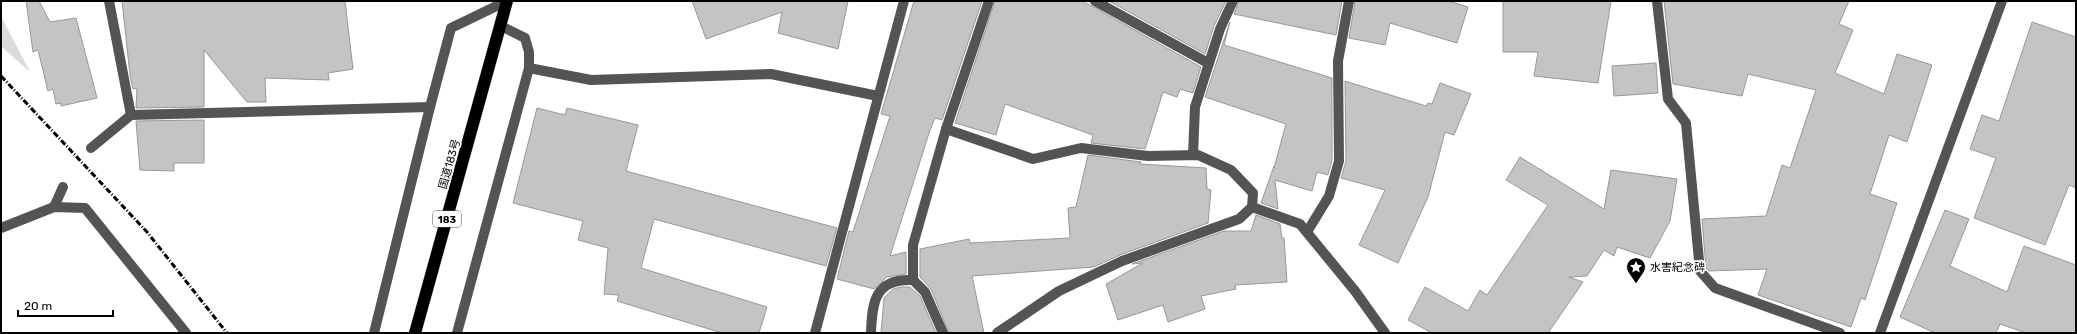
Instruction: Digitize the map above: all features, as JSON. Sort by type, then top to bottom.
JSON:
[{"type":"highway","name":"国道183号","points":[[415,333],[507,1]]},
{"type":"street","points":[[109,1],[132,115]]},
{"type":"street","points":[[374,333],[430,106],[451,28],[507,1]]},
{"type":"street","points":[[815,333],[904,1]]},
{"type":"street","points":[[943,333],[924,292],[913,280],[913,245],[946,129],[989,1]]},
{"type":"street","points":[[1095,1],[1208,63]]},
{"type":"street","points":[[1193,155],[1195,106],[1208,63],[1233,1]]},
{"type":"street","points":[[1307,232],[1329,196],[1339,161],[1338,61],[1349,1]]},
{"type":"street","points":[[1657,1],[1668,99],[1686,123],[1700,271],[1715,288],[1840,333]]},
{"type":"street","points":[[1880,333],[2002,1]]},
{"type":"street","points":[[458,333],[529,68],[529,52],[524,38],[501,26]]},
{"type":"street","points":[[529,68],[592,80],[771,74],[878,96]]},
{"type":"street","points":[[91,148],[132,115],[430,106]]},
{"type":"street","points":[[946,129],[1033,159],[1081,148],[1148,156],[1198,155],[1231,170],[1253,193],[1252,207],[1239,219],[1122,262],[1059,291],[997,333]]},
{"type":"street","points":[[54,207],[63,187]]},
{"type":"street","points":[[2,226],[54,207],[85,208],[186,333]]},
{"type":"street","points":[[1252,207],[1300,224],[1355,291],[1385,333]]},
{"type":"street","points":[[871,333],[872,308],[879,291],[900,279],[913,280]]},
{"type":"shaded area","points":[[1,16],[30,72],[1,46]]},
{"type":"building","points":[[26,1],[39,1],[50,22],[76,18],[97,98],[61,106],[61,103],[56,104],[53,89],[48,91],[38,50],[33,52]]},
{"type":"building","points":[[122,1],[345,1],[353,69],[328,73],[329,80],[265,78],[266,102],[247,102],[204,50],[204,107],[136,108],[137,88],[133,89],[130,75]]},
{"type":"building","points":[[692,1],[848,1],[838,49],[778,33],[782,12],[706,39]]},
{"type":"building","points":[[914,1],[982,1],[942,120],[935,118],[930,130],[890,256],[906,252],[906,274],[887,277],[874,289],[837,279],[849,231],[853,232],[890,116],[881,114]]},
{"type":"building","points":[[995,1],[1081,1],[1090,5],[1201,67],[1193,93],[1180,89],[1177,97],[1163,92],[1145,149],[1091,143],[1093,135],[1005,104],[996,135],[955,123]]},
{"type":"building","points":[[1109,1],[1226,1],[1214,26],[1205,54]]},
{"type":"building","points":[[1239,1],[1342,1],[1336,35],[1234,14]]},
{"type":"building","points":[[1355,1],[1448,1],[1468,7],[1457,43],[1390,23],[1385,45],[1349,38]]},
{"type":"building","points":[[1503,1],[1611,1],[1598,83],[1534,76],[1538,52],[1503,52]]},
{"type":"building","points":[[1664,1],[1849,1],[1839,24],[1853,30],[1835,73],[1884,94],[1897,54],[1932,65],[1907,142],[1889,135],[1870,194],[1897,203],[1865,300],[1861,298],[1851,327],[1758,295],[1767,269],[1709,271],[1706,268],[1702,219],[1766,216],[1782,165],[1790,168],[1816,90],[1748,74],[1742,96],[1673,84]]},
{"type":"building","points":[[1230,22],[1224,45],[1332,78],[1332,160],[1328,175],[1317,172],[1312,191],[1275,180],[1278,209],[1261,203],[1274,166],[1274,168],[1286,124],[1205,97]]},
{"type":"building","points":[[2032,22],[2076,37],[2076,188],[2069,185],[2045,245],[1974,218],[1996,158],[1970,149],[1982,115],[1999,121]]},
{"type":"building","points":[[1656,63],[1658,93],[1614,96],[1612,66]]},
{"type":"building","points":[[1345,81],[1426,106],[1428,103],[1432,104],[1440,83],[1471,94],[1454,135],[1445,132],[1428,197],[1398,263],[1359,245],[1385,190],[1341,178],[1346,161]]},
{"type":"building","points":[[537,108],[565,115],[567,108],[638,125],[626,171],[837,228],[826,266],[654,219],[641,268],[767,307],[759,333],[722,333],[617,301],[619,295],[604,294],[608,248],[578,240],[583,221],[513,203]]},
{"type":"building","points":[[204,120],[204,163],[174,163],[174,171],[140,170],[136,121]]},
{"type":"building","points":[[1088,155],[1141,162],[1140,164],[1206,168],[1207,189],[1211,190],[1208,223],[1120,255],[1094,267],[972,276],[984,333],[949,333],[931,289],[920,277],[920,249],[969,239],[970,243],[1070,238],[1068,208],[1076,207]]},
{"type":"building","points":[[1520,157],[1604,209],[1611,170],[1677,179],[1670,221],[1650,258],[1617,247],[1614,256],[1604,250],[1587,276],[1569,277],[1583,282],[1548,333],[1432,333],[1408,320],[1425,287],[1468,311],[1480,290],[1487,295],[1548,205],[1506,180]]},
{"type":"building","points":[[1945,210],[1969,219],[1950,266],[2007,292],[2024,246],[2076,265],[2076,333],[2026,333],[2000,324],[1996,333],[1935,333],[1900,317]]},
{"type":"building","points":[[1256,215],[1280,224],[1282,238],[1284,238],[1287,282],[1235,285],[1236,289],[1201,296],[1205,309],[1168,322],[1163,305],[1118,320],[1106,284],[1143,263],[1132,264],[1224,231],[1251,231]]},
{"type":"building","points":[[910,287],[920,296],[936,333],[881,333],[884,298],[893,289]]},
{"type":"railway","points":[[1,76],[147,232],[227,333]]},
{"type":"place","name":"水害紀念碑","points":[[1636,284]]}]
